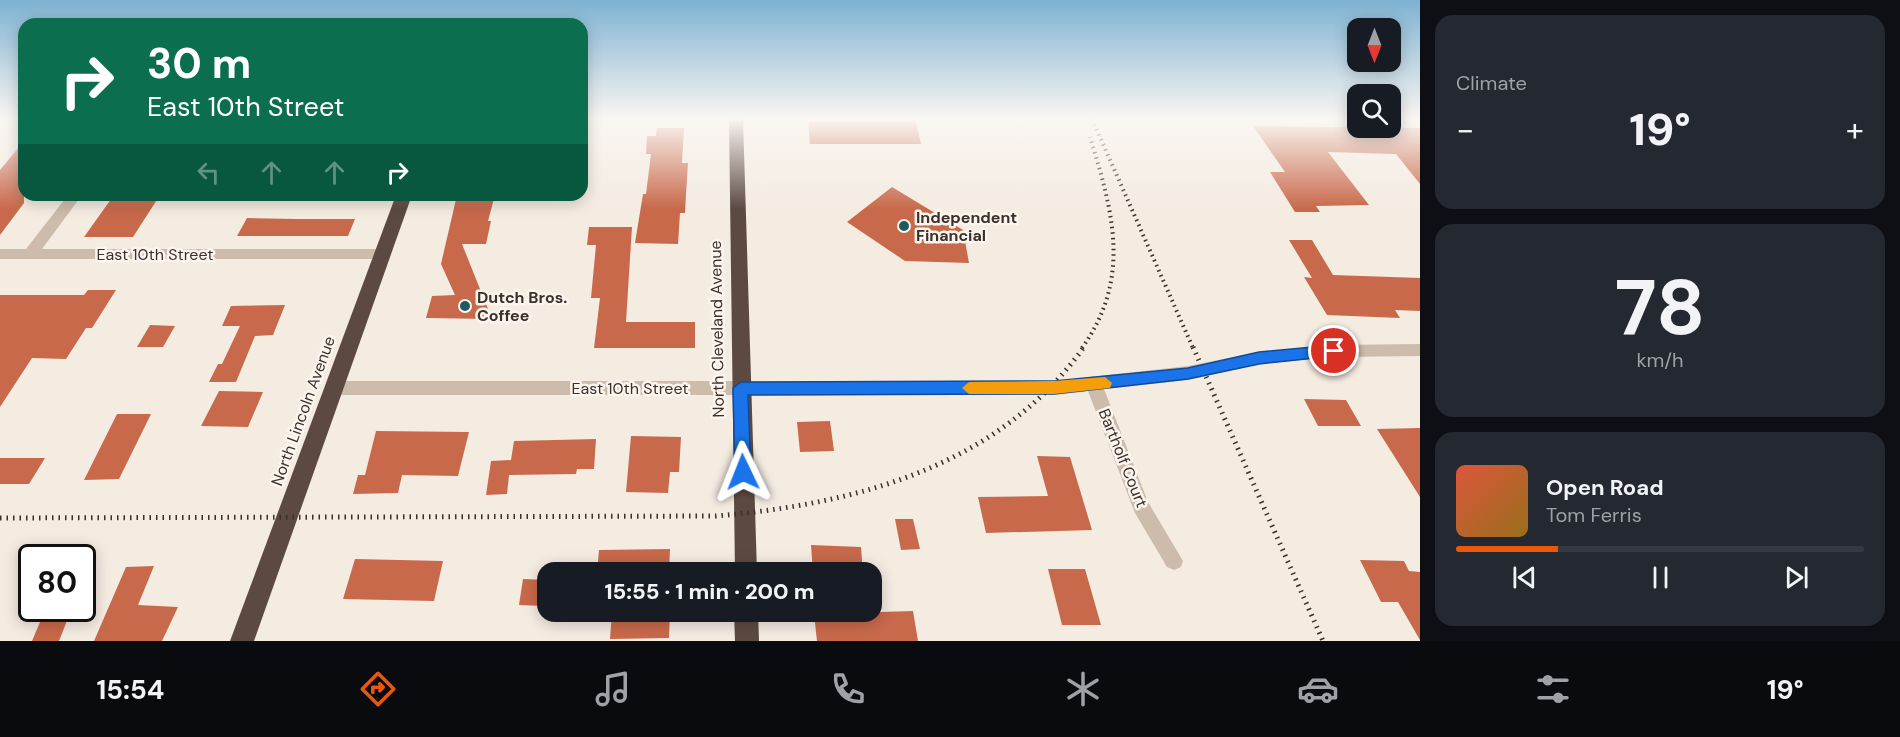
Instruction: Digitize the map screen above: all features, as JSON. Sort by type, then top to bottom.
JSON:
[{"type":"highway","name":"North Cleveland Avenue","points":[[737,149],[746,562]]},
{"type":"highway","name":"North Lincoln Avenue","points":[[242,641],[402,201]]},
{"type":"highway","points":[[746,622],[747,641]]},
{"type":"street","points":[[30,254],[70,201]]},
{"type":"street","name":"East 10th Street","points":[[0,255],[383,254]]},
{"type":"street","name":"East 10th Street","points":[[334,388],[1034,388],[1094,385],[1188,374],[1259,358],[1334,351],[1420,350]]},
{"type":"street","name":"Bartholf Court","points":[[1094,385],[1141,507],[1174,561]]},
{"type":"building","points":[[18,149],[18,201],[24,201],[24,203],[0,235],[0,170]]},
{"type":"building","points":[[646,149],[683,149],[682,163],[688,163],[685,213],[680,213],[678,244],[635,243],[643,194],[646,194],[651,154],[646,154]]},
{"type":"building","points":[[1269,149],[1420,149],[1420,184],[1396,154],[1328,152],[1369,205],[1316,206],[1320,212],[1295,212],[1270,172],[1285,172]]},
{"type":"building","name":"Independent Financial","points":[[892,187],[963,230],[969,263],[905,261],[847,222]]},
{"type":"building","points":[[110,201],[156,201],[133,237],[84,237]]},
{"type":"building","points":[[456,201],[493,201],[488,221],[491,221],[486,244],[462,244],[492,319],[426,318],[432,296],[455,295],[441,264]]},
{"type":"building","points":[[247,218],[355,219],[348,236],[237,236]]},
{"type":"building","points":[[589,227],[632,227],[626,322],[695,322],[695,348],[594,348],[600,298],[591,298],[596,245],[587,245]]},
{"type":"building","points":[[1289,240],[1312,240],[1333,275],[1420,278],[1420,311],[1395,310],[1400,318],[1327,315],[1304,277],[1312,278]]},
{"type":"building","points":[[88,290],[116,290],[92,328],[86,328],[66,359],[32,358],[0,407],[0,295],[84,295]]},
{"type":"building","points":[[285,305],[273,335],[255,336],[236,382],[209,382],[218,364],[222,364],[240,326],[222,326],[231,306]]},
{"type":"building","points":[[150,325],[175,326],[163,347],[137,347]]},
{"type":"building","points":[[219,391],[263,392],[248,427],[201,426]]},
{"type":"building","points":[[1304,399],[1346,400],[1361,426],[1318,426]]},
{"type":"building","points":[[117,414],[151,414],[119,479],[84,480]]},
{"type":"building","points":[[830,421],[834,451],[800,452],[797,422]]},
{"type":"building","points":[[1420,428],[1420,497],[1377,429]]},
{"type":"building","points":[[376,431],[469,432],[458,476],[402,475],[398,493],[353,494],[358,475],[365,475]]},
{"type":"building","points":[[631,436],[681,437],[679,472],[670,472],[668,493],[626,492]]},
{"type":"building","points":[[596,439],[594,469],[577,469],[576,474],[509,475],[507,494],[486,495],[491,461],[511,460],[514,441]]},
{"type":"building","points":[[1037,456],[1070,457],[1092,530],[986,533],[978,497],[1048,496]]},
{"type":"building","points":[[0,458],[45,458],[29,484],[0,484]]},
{"type":"building","points":[[895,519],[913,519],[920,549],[901,550]]},
{"type":"building","points":[[811,545],[861,547],[862,562],[812,562]]},
{"type":"building","points":[[670,549],[669,562],[598,562],[599,550]]},
{"type":"building","points":[[355,559],[443,561],[434,601],[343,599]]},
{"type":"building","points":[[1360,560],[1404,561],[1409,571],[1420,572],[1420,640],[1398,602],[1381,602]]},
{"type":"building","points":[[154,566],[138,605],[178,607],[162,641],[94,641],[126,567]]},
{"type":"building","points":[[1048,569],[1085,569],[1101,625],[1062,625]]},
{"type":"building","points":[[523,579],[537,580],[537,606],[519,605]]},
{"type":"building","points":[[913,611],[918,641],[817,641],[815,622],[882,622],[882,612]]},
{"type":"building","points":[[40,622],[66,622],[59,641],[32,641]]},
{"type":"building","points":[[611,622],[670,622],[669,638],[610,639]]},
{"type":"railway","points":[[1082,348],[1098,322],[1108,296],[1113,270],[1111,218],[1093,149]]},
{"type":"railway","points":[[1105,149],[1193,348]]},
{"type":"railway","points":[[0,518],[716,516],[768,510],[871,489],[920,472],[967,450],[1010,422],[1049,388],[1084,347]]},
{"type":"railway","points":[[1193,347],[1323,641]]},
{"type":"slow traffic","points":[[969,388],[1054,388],[1105,383]]},
{"type":"place","name":"Independent Financial","points":[[904,226]]},
{"type":"place","name":"Dutch Bros. Coffee","points":[[465,306]]},
{"type":"route","points":[[743,472],[741,388],[1054,388],[1188,374],[1259,358],[1334,351]]}]
